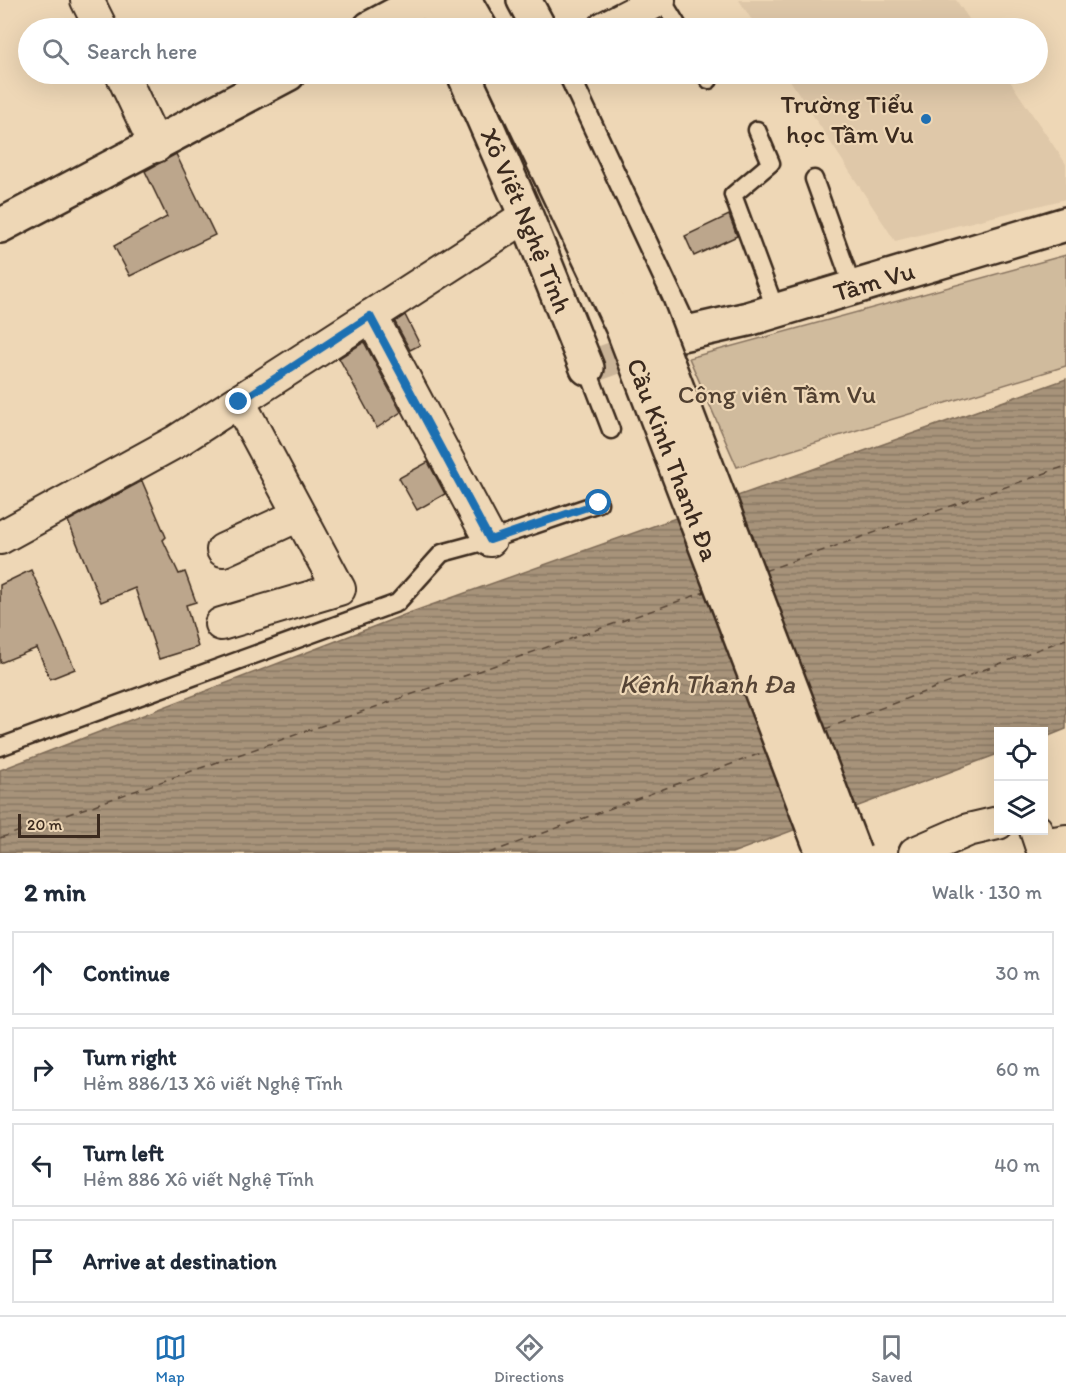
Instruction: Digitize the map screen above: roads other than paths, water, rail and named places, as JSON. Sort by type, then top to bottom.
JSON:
[{"type":"main road","points":[[389,18],[423,0]]},
{"type":"main road","points":[[433,0],[441,18]]},
{"type":"main road","points":[[464,0],[474,18]]},
{"type":"main road","points":[[501,0],[510,18]]},
{"type":"main road","points":[[524,0],[534,18]]},
{"type":"main road","points":[[0,226],[156,146],[270,84]]},
{"type":"main road","name":"Xô Viết Nghệ Tĩnh","points":[[469,84],[526,216],[587,368]]},
{"type":"main road","name":"Cầu Kinh Thanh Đa","points":[[507,84],[622,326],[823,853]]},
{"type":"main road","name":"Cầu Kinh Thanh Đa","points":[[542,84],[646,307],[854,853]]},
{"type":"main road","name":"Tầm Vu","points":[[566,84],[682,334],[776,311],[1066,224]]},
{"type":"street","points":[[87,0],[95,18]]},
{"type":"street","points":[[624,18],[661,0]]},
{"type":"street","points":[[127,84],[156,146]]},
{"type":"street","points":[[0,538],[177,441],[526,216]]},
{"type":"street","points":[[370,316],[490,540]]},
{"type":"street","points":[[221,624],[339,589],[239,402]]},
{"type":"street","points":[[223,550],[299,515]]},
{"type":"street","points":[[915,853],[968,830],[994,824]]},
{"type":"street","points":[[1037,835],[1041,845],[1066,841]]},
{"type":"lane","points":[[661,0],[673,18]]},
{"type":"lane","points":[[757,130],[771,163],[733,195],[776,311]]},
{"type":"lane","points":[[814,179],[852,288]]},
{"type":"lane","points":[[587,368],[611,430]]},
{"type":"lane","points":[[0,747],[397,603],[442,553],[490,540],[599,503]]},
{"type":"water","name":"Kênh Thanh Đa","points":[[1066,379],[1066,729],[1048,736],[1048,727],[994,727],[994,755],[732,853],[0,853],[0,770],[409,613]]},
{"type":"tunnel","points":[[587,368],[658,342]]},
{"type":"place","name":"Trường Tiểu học Tầm Vu","points":[[926,119]]},
{"type":"park label","name":"Công viên Tầm Vu","points":[[777,394]]}]
